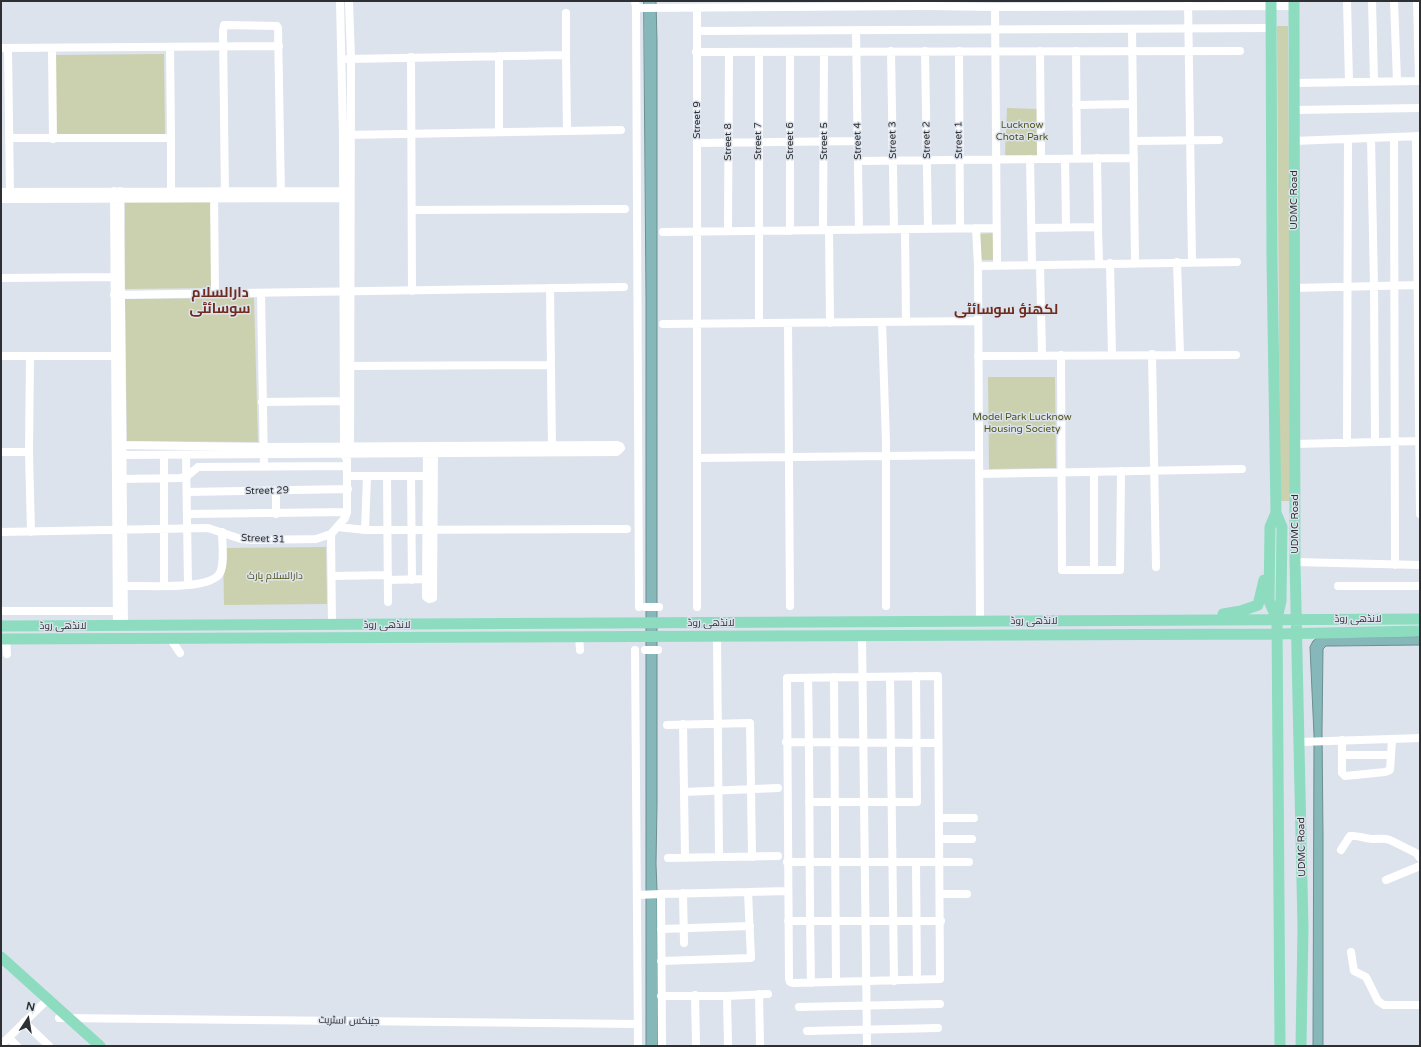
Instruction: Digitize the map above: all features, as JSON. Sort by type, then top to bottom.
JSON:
[{"type":"main road","name":"UDMC Road","points":[[1293,3],[1295,562],[1296,619],[1304,742],[1301,1046]]},
{"type":"main road","name":"UDMC Road","points":[[1271,4],[1272,260],[1276,513]]},
{"type":"main road","points":[[1276,513],[1295,513]]},
{"type":"main road","points":[[1276,513],[1270,527],[1269,601],[1277,619]]},
{"type":"main road","points":[[1276,513],[1282,527],[1281,601],[1277,619],[1280,1046]]},
{"type":"main road","points":[[1170,620],[1241,612],[1258,605],[1269,564]]},
{"type":"main road","name":"لانڈھی روڈ","points":[[1,626],[332,626],[1420,619]]},
{"type":"main road","points":[[1257,620],[1261,622],[1263,626],[1262,631],[1258,634]]},
{"type":"main road","name":"لانڈھی روڈ","points":[[4,639],[1277,634],[1420,631]]},
{"type":"main road","points":[[1,957],[45,1001],[100,1046]]},
{"type":"main road","points":[[1,966],[45,1001]]},
{"type":"main road","points":[[64,1018],[90,1046]]},
{"type":"street","points":[[340,1],[346,59]]},
{"type":"street","points":[[347,454],[346,59],[349,1]]},
{"type":"street","points":[[1347,1],[1349,82]]},
{"type":"street","points":[[1372,1],[1374,81]]},
{"type":"street","points":[[1394,1],[1397,81]]},
{"type":"street","points":[[1294,83],[1420,81],[1417,1]]},
{"type":"street","points":[[659,607],[642,607],[638,233],[638,5],[658,8],[673,5],[697,8],[729,5],[928,3],[995,7],[1293,3]]},
{"type":"street","points":[[1188,4],[1192,262]]},
{"type":"street","points":[[995,7],[996,228],[998,265]]},
{"type":"street","name":"Street 9","points":[[697,8],[697,607]]},
{"type":"street","points":[[566,13],[566,131]]},
{"type":"street","points":[[225,194],[223,28],[227,25],[277,26],[278,28],[281,194]]},
{"type":"street","points":[[697,31],[1271,28]]},
{"type":"street","points":[[1132,29],[1135,263]]},
{"type":"street","name":"Street 4","points":[[856,30],[859,230]]},
{"type":"street","points":[[10,195],[9,138],[4,48],[279,46]]},
{"type":"street","points":[[170,47],[171,194]]},
{"type":"street","points":[[52,48],[53,139]]},
{"type":"street","name":"Street 3","points":[[891,51],[894,229]]},
{"type":"street","name":"Street 2","points":[[926,51],[928,229]]},
{"type":"street","name":"Street 1","points":[[958,51],[960,228]]},
{"type":"street","points":[[1040,51],[1041,159]]},
{"type":"street","points":[[1076,51],[1077,159]]},
{"type":"street","points":[[696,52],[1240,51]]},
{"type":"street","name":"Street 8","points":[[728,52],[728,231]]},
{"type":"street","name":"Street 7","points":[[759,52],[759,323]]},
{"type":"street","name":"Street 6","points":[[790,52],[790,231]]},
{"type":"street","name":"Street 5","points":[[824,52],[824,142],[830,323]]},
{"type":"street","points":[[346,59],[566,55]]},
{"type":"street","points":[[499,56],[499,132]]},
{"type":"street","points":[[411,57],[412,291]]},
{"type":"street","points":[[1076,105],[1133,104]]},
{"type":"street","points":[[1294,110],[1420,108]]},
{"type":"street","points":[[347,135],[621,130]]},
{"type":"street","points":[[1294,140],[1418,136],[1420,514]]},
{"type":"street","points":[[1394,137],[1396,441],[1395,565]]},
{"type":"street","points":[[9,138],[171,138]]},
{"type":"street","points":[[1347,443],[1348,138]]},
{"type":"street","points":[[1371,138],[1375,442]]},
{"type":"street","points":[[1134,141],[1219,140]]},
{"type":"street","points":[[697,143],[858,141]]},
{"type":"street","points":[[1097,158],[1099,263]]},
{"type":"street","points":[[858,161],[1134,158]]},
{"type":"street","points":[[1030,159],[1032,228],[1042,355]]},
{"type":"street","points":[[1064,159],[1066,227]]},
{"type":"street","points":[[1,192],[10,195],[347,194]]},
{"type":"street","points":[[117,194],[114,277],[117,295],[114,356],[119,445]]},
{"type":"street","points":[[117,194],[120,529],[124,586],[120,626]]},
{"type":"street","points":[[214,194],[215,293]]},
{"type":"street","points":[[1,199],[10,195]]},
{"type":"street","points":[[412,210],[625,209]]},
{"type":"street","points":[[1032,228],[1098,227]]},
{"type":"street","points":[[976,228],[978,266],[980,622]]},
{"type":"street","points":[[663,232],[996,228]]},
{"type":"street","points":[[905,229],[906,322]]},
{"type":"street","points":[[1177,262],[1180,354]]},
{"type":"street","points":[[978,266],[1237,262]]},
{"type":"street","points":[[1110,263],[1112,355]]},
{"type":"street","points":[[1,278],[114,277]]},
{"type":"street","points":[[1294,288],[1419,286]]},
{"type":"street","points":[[117,295],[624,287]]},
{"type":"street","points":[[550,288],[552,449]]},
{"type":"street","points":[[261,293],[264,467]]},
{"type":"street","points":[[663,324],[978,321]]},
{"type":"street","points":[[882,322],[886,456],[886,606]]},
{"type":"street","points":[[788,323],[790,606]]},
{"type":"street","points":[[1152,354],[1156,567]]},
{"type":"street","points":[[978,356],[1152,354],[1236,355]]},
{"type":"street","points":[[1060,355],[1062,570],[1120,570],[1121,471]]},
{"type":"street","points":[[1,356],[114,356]]},
{"type":"street","points":[[30,356],[29,452],[31,532]]},
{"type":"street","points":[[347,366],[551,365]]},
{"type":"street","points":[[332,626],[333,576],[331,534],[338,527],[348,512],[348,476],[344,401],[347,366]]},
{"type":"street","points":[[262,402],[344,401]]},
{"type":"street","points":[[1295,444],[1420,441]]},
{"type":"street","points":[[119,445],[347,454],[430,450],[552,449],[617,445],[621,448],[617,452],[552,449]]},
{"type":"street","points":[[119,455],[186,455],[264,450]]},
{"type":"street","points":[[430,450],[427,476],[430,530],[434,596],[432,599],[426,597],[430,530],[430,450]]},
{"type":"street","points":[[1,452],[29,452]]},
{"type":"street","points":[[122,479],[186,477],[198,467],[264,467],[347,454]]},
{"type":"street","points":[[119,455],[122,479],[116,610],[120,626]]},
{"type":"street","points":[[164,455],[164,585]]},
{"type":"street","points":[[186,455],[188,585]]},
{"type":"street","points":[[697,458],[979,455]]},
{"type":"street","points":[[979,474],[1242,469]]},
{"type":"street","points":[[1094,472],[1094,570]]},
{"type":"street","points":[[348,476],[427,476]]},
{"type":"street","points":[[365,530],[367,476]]},
{"type":"street","points":[[387,476],[388,602]]},
{"type":"street","points":[[411,476],[412,580]]},
{"type":"street","name":"Street 29","points":[[186,492],[348,489]]},
{"type":"street","points":[[276,491],[276,514]]},
{"type":"street","points":[[187,514],[348,512]]},
{"type":"street","points":[[338,527],[365,530],[627,529]]},
{"type":"street","name":"Street 31","points":[[1,532],[208,528],[237,538],[254,540],[316,539],[331,534]]},
{"type":"street","points":[[124,586],[188,585],[205,583],[214,579],[219,575],[222,567],[222,532]]},
{"type":"street","points":[[1295,562],[1420,565]]},
{"type":"street","points":[[333,576],[412,580],[426,579]]},
{"type":"street","points":[[1338,586],[1420,586]]},
{"type":"street","points":[[1,611],[116,610]]},
{"type":"street","points":[[717,635],[719,857]]},
{"type":"street","points":[[862,635],[867,1045]]},
{"type":"street","points":[[579,636],[580,650]]},
{"type":"street","points":[[170,638],[180,653]]},
{"type":"street","points":[[4,639],[7,654]]},
{"type":"street","points":[[635,650],[641,895],[638,1046]]},
{"type":"street","points":[[645,650],[658,650]]},
{"type":"street","points":[[809,802],[917,802],[916,676]]},
{"type":"street","points":[[938,676],[941,921],[940,979],[792,983],[790,982],[788,921],[786,678],[863,677],[938,676]]},
{"type":"street","points":[[834,677],[836,982]]},
{"type":"street","points":[[890,677],[894,981]]},
{"type":"street","points":[[808,678],[811,983]]},
{"type":"street","points":[[667,725],[750,723],[752,856]]},
{"type":"street","points":[[683,724],[685,857]]},
{"type":"street","points":[[1304,742],[1420,738]]},
{"type":"street","points":[[1342,740],[1342,773],[1345,776],[1390,770],[1392,740]]},
{"type":"street","points":[[786,742],[938,743]]},
{"type":"street","points":[[1342,755],[1392,755]]},
{"type":"street","points":[[684,792],[778,788]]},
{"type":"street","points":[[939,818],[974,818]]},
{"type":"street","points":[[1341,850],[1350,836],[1385,839],[1416,853],[1420,858]]},
{"type":"street","points":[[940,839],[972,839]]},
{"type":"street","points":[[668,858],[778,856]]},
{"type":"street","points":[[787,862],[969,862]]},
{"type":"street","points":[[916,862],[917,980]]},
{"type":"street","points":[[1386,880],[1420,866]]},
{"type":"street","points":[[641,895],[788,891]]},
{"type":"street","points":[[661,961],[750,959],[748,892]]},
{"type":"street","points":[[683,893],[684,943]]},
{"type":"street","points":[[660,894],[662,1046]]},
{"type":"street","points":[[940,894],[967,894]]},
{"type":"street","points":[[788,921],[941,921]]},
{"type":"street","points":[[661,929],[750,926]]},
{"type":"street","points":[[1352,952],[1354,971],[1366,977],[1380,1003],[1386,1006],[1420,1005]]},
{"type":"street","points":[[759,994],[760,1046]]},
{"type":"street","points":[[661,996],[727,996],[768,994]]},
{"type":"street","points":[[695,995],[696,1046]]},
{"type":"street","points":[[727,996],[728,1046]]},
{"type":"street","points":[[1,1045],[45,1001]]},
{"type":"street","points":[[800,1007],[940,1004]]},
{"type":"street","name":"جینکس اسٹریٹ","points":[[64,1018],[638,1024]]},
{"type":"street","points":[[24,1022],[49,1046]]},
{"type":"street","points":[[807,1031],[938,1028]]},
{"type":"street","points":[[9,1038],[17,1046]]},
{"type":"green space","points":[[1277,26],[1288,26],[1291,501],[1280,501]]},
{"type":"green space","points":[[164,54],[165,134],[56,134],[56,55]]},
{"type":"green space","name":"Lucknow Chota Park","points":[[1007,108],[1037,109],[1038,160],[1011,161],[1005,154]]},
{"type":"green space","points":[[125,201],[211,202],[212,288],[124,289]]},
{"type":"green space","points":[[993,233],[993,260],[980,260],[979,234]]},
{"type":"green space","points":[[254,298],[258,442],[127,441],[125,299]]},
{"type":"green space","name":"Model Park Lucknow Housing Society","points":[[988,377],[1055,377],[1056,468],[989,469]]},
{"type":"green space","name":"دارالسلام پارک","points":[[326,547],[327,604],[224,605],[223,548]]},
{"type":"shaded area","points":[[644,1],[656,1],[657,41],[656,864],[658,1046],[646,1046],[646,297]]},
{"type":"shaded area","points":[[1420,637],[1420,645],[1326,646],[1323,649],[1323,1046],[1313,1046],[1314,735],[1310,647],[1313,641],[1317,638]]},
{"type":"district","name":"دارالسلام سوسائٹی","points":[[220,302]]},
{"type":"district","name":"لکھنؤ سوسائٹی","points":[[1006,310]]}]
